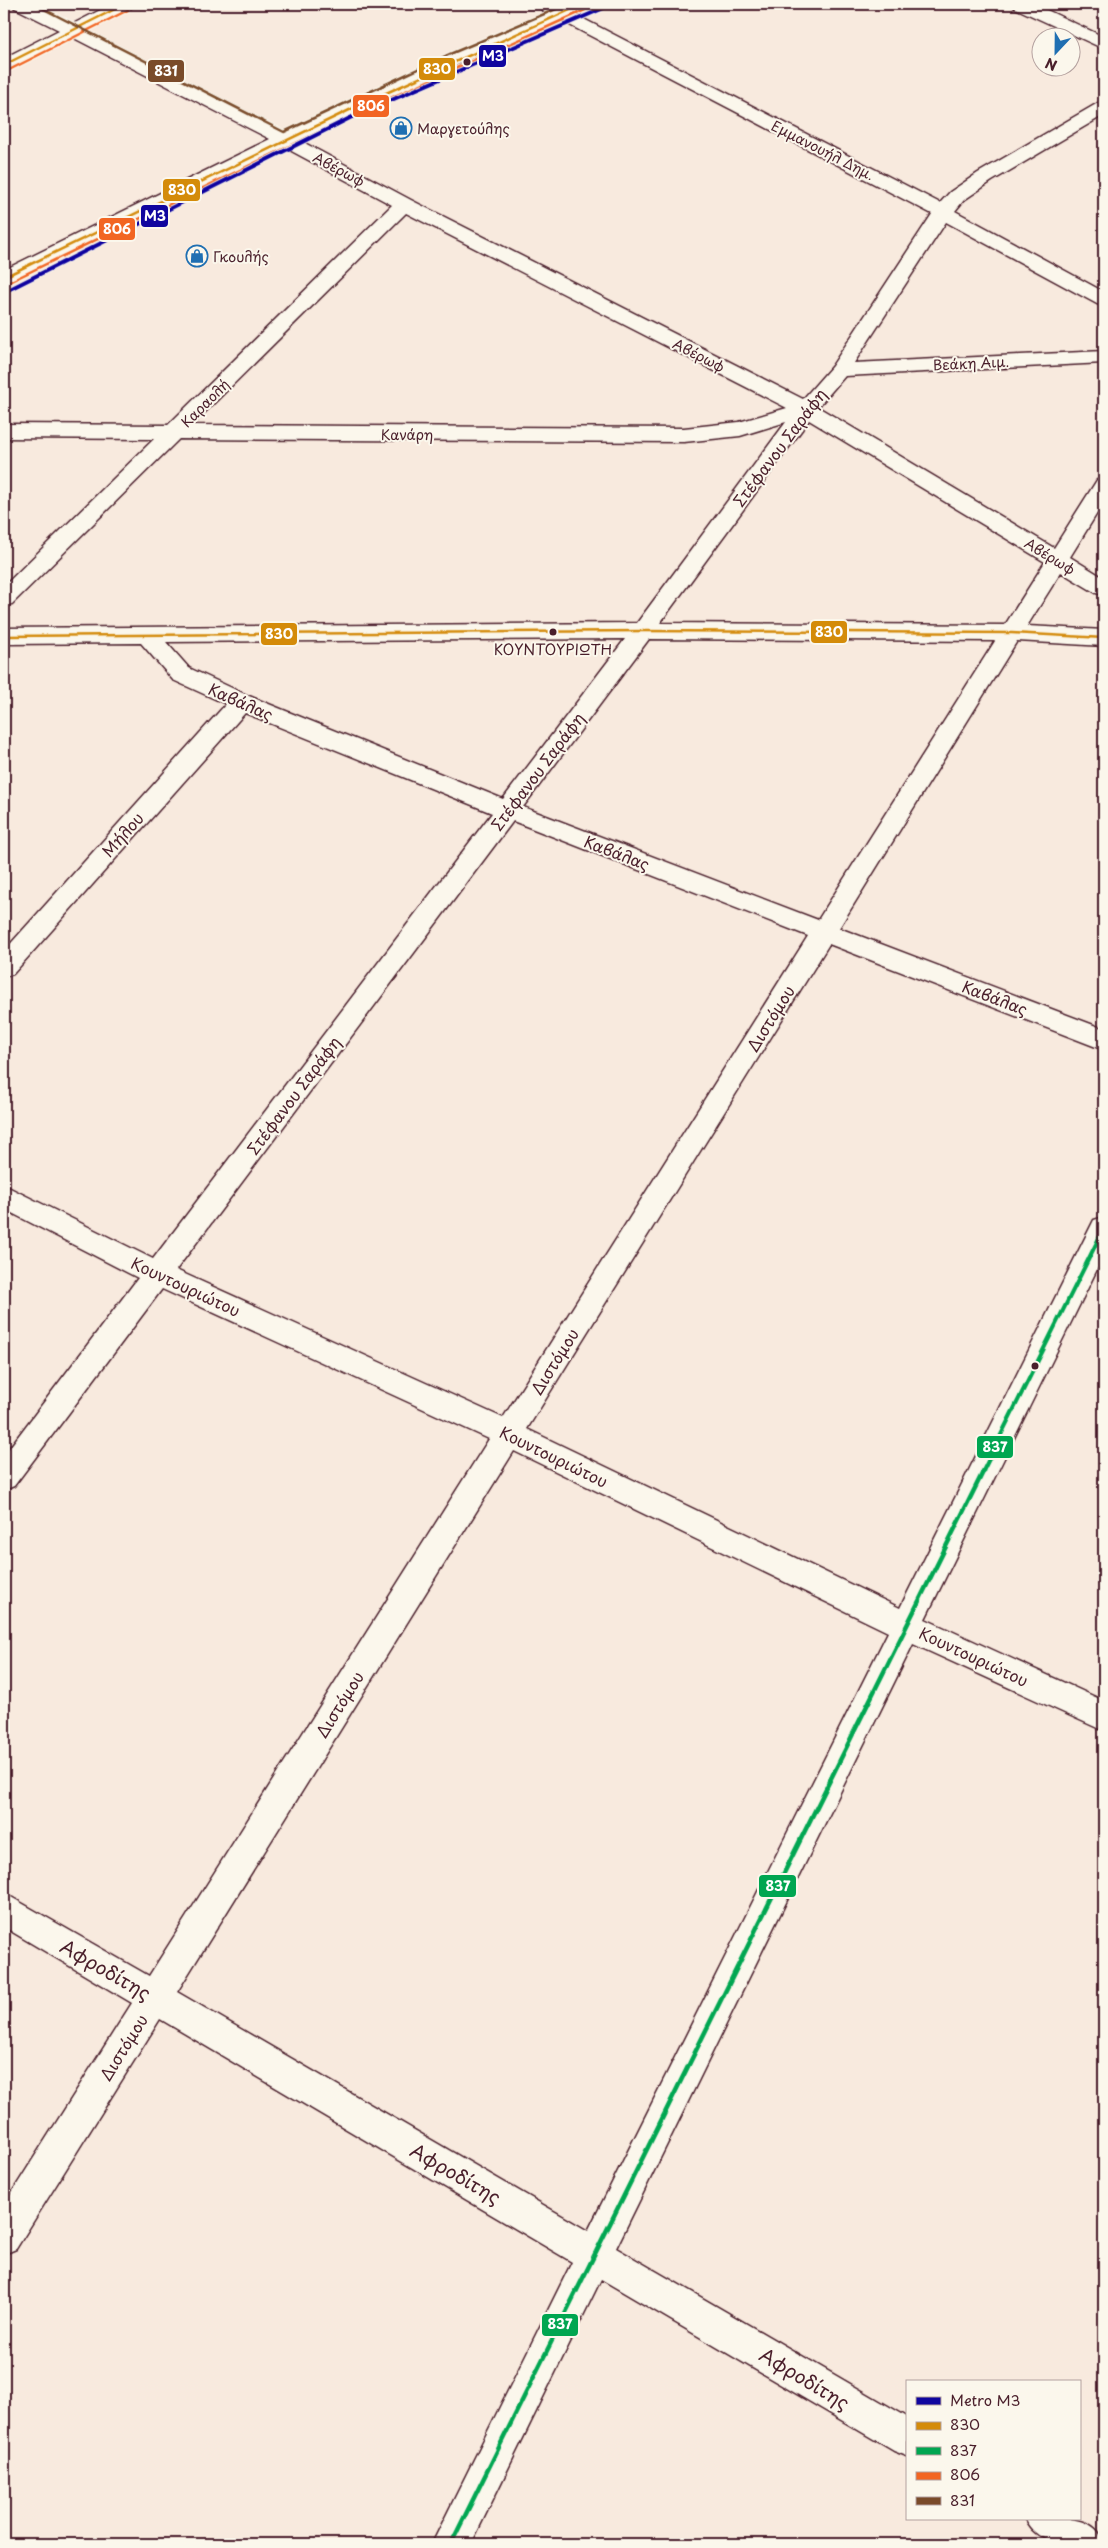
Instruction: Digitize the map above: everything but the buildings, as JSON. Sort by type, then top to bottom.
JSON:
[{"type":"street","name":"Αβέρωφ","points":[[21,4],[284,139],[404,204],[806,409],[1104,588]]},
{"type":"street","points":[[4,65],[126,4]]},
{"type":"street","name":"Εμμανουήλ Δημ.","points":[[541,4],[943,212],[1104,300]]},
{"type":"street","points":[[4,277],[284,139],[453,60],[583,4]]},
{"type":"street","points":[[1021,4],[1104,44]]},
{"type":"street","name":"Στέφανου Σαράφη","points":[[4,1478],[643,631],[806,409],[839,370],[943,212],[957,196],[984,177],[1104,107]]},
{"type":"street","name":"Καραολή","points":[[4,599],[174,434],[404,204]]},
{"type":"street","name":"Βεάκη Αιμ.","points":[[839,370],[1104,357]]},
{"type":"street","name":"Κανάρη","points":[[4,431],[174,434],[684,436],[740,429],[806,409]]},
{"type":"street","name":"Διστόμου","points":[[4,2236],[1104,485]]},
{"type":"street","points":[[4,636],[643,631],[1012,633],[1104,638]]},
{"type":"street","name":"Καβάλας","points":[[147,635],[181,674],[240,702],[508,810],[1104,1040]]},
{"type":"street","name":"Μήλου","points":[[4,967],[240,702]]},
{"type":"street","name":"Κουντουριώτου","points":[[4,1196],[157,1274],[508,1434],[906,1626],[1104,1716]]},
{"type":"street","points":[[451,2544],[1104,1228]]},
{"type":"street","name":"Αφροδίτης","points":[[4,1909],[906,2437]]},
{"type":"street","points":[[1046,2520],[1086,2544]]},
{"type":"metro line","name":"Μ3","points":[[4,292],[350,118],[613,4]]},
{"type":"transit line","name":"831","points":[[34,4],[284,132],[450,54],[568,4]]},
{"type":"transit line","name":"830","points":[[4,65],[125,4]]},
{"type":"transit line","name":"830","points":[[4,277],[364,103],[583,4]]},
{"type":"transit line","name":"806","points":[[7,71],[128,10]]},
{"type":"transit line","name":"806","points":[[7,283],[222,177],[439,75],[585,10]]},
{"type":"transit line","name":"830","points":[[4,636],[643,631],[1012,633],[1104,638]]},
{"type":"transit line","name":"837","points":[[451,2544],[1104,1228]]},
{"type":"place","name":"Μαργετούλης","points":[[401,128]]},
{"type":"place","name":"Γκουλής","points":[[197,256]]},
{"type":"place","name":"ΚΟΥΝΤΟΥΡΙΩΤΗ","points":[[553,632]]}]
